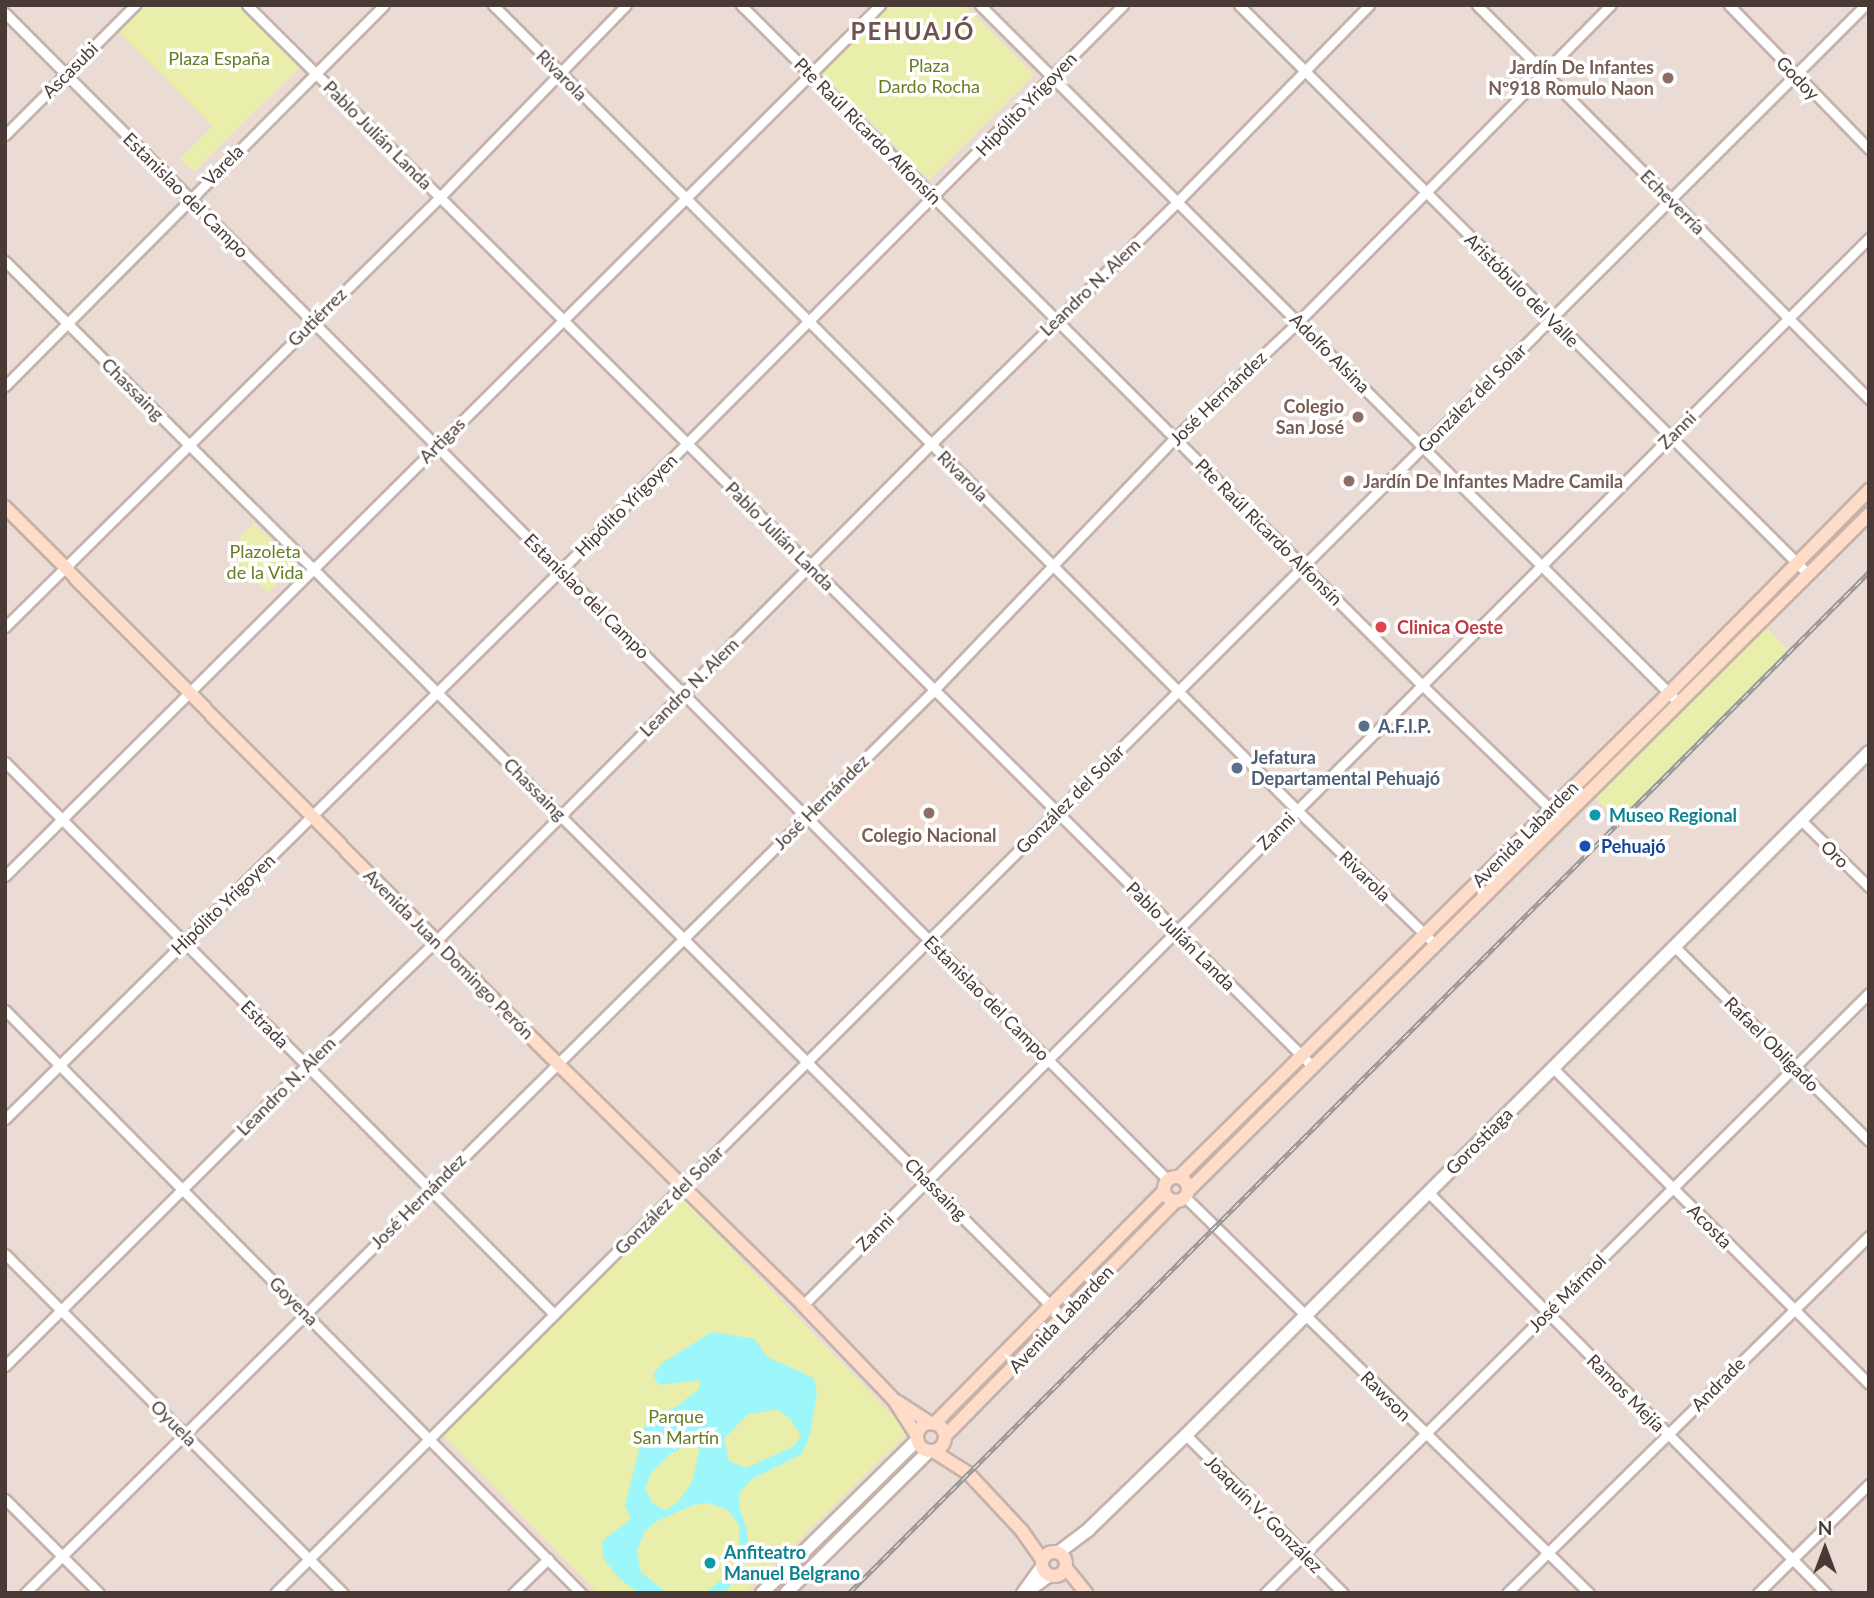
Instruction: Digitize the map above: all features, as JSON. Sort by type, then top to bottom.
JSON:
[{"type":"main road","name":"Avenida Labarden","points":[[945,1438],[1311,1066],[1561,819],[1796,562],[1869,490]]},
{"type":"main road","name":"Avenida Juan Domingo Perón","points":[[5,507],[557,1063],[803,1305],[894,1400],[917,1438]]},
{"type":"main road","name":"Avenida Labarden","points":[[932,1424],[1052,1306],[1170,1183],[1425,935],[1549,808],[1674,697],[1869,514]]},
{"type":"main road","points":[[1186,1181],[1183,1196],[1168,1199],[1170,1183],[1186,1181]]},
{"type":"main road","name":"Avenida Juan Domingo Perón","points":[[894,1400],[932,1424]]},
{"type":"main road","points":[[959,1465],[920,1447],[917,1438],[921,1427],[932,1424],[942,1429],[959,1465],[1084,1593]]},
{"type":"main road","points":[[931,1451],[941,1447],[945,1438]]},
{"type":"street","name":"Ascasubi","points":[[5,135],[135,5]]},
{"type":"street","name":"Pablo Julián Landa","points":[[247,5],[1311,1066]]},
{"type":"street","name":"Varela","points":[[5,386],[384,5]]},
{"type":"street","name":"Rivarola","points":[[493,5],[1297,810],[1436,945]]},
{"type":"street","name":"Gutiérrez","points":[[5,627],[440,197],[626,5]]},
{"type":"street","name":"Pte Raúl Ricardo Alfonsín","points":[[741,5],[1422,685],[1561,819]]},
{"type":"street","name":"Artigas","points":[[5,876],[880,5]]},
{"type":"street","name":"Adolfo Alsina","points":[[980,5],[1674,697]]},
{"type":"street","name":"Hipólito Yrigoyen","points":[[5,1119],[561,570],[934,198],[1123,5]]},
{"type":"street","name":"Aristóbulo del Valle","points":[[1239,5],[1807,573]]},
{"type":"street","name":"Leandro N. Alem","points":[[5,1366],[306,1065],[437,940],[1056,319],[1177,202],[1369,5]]},
{"type":"street","name":"Echeverría","points":[[1477,5],[1869,399]]},
{"type":"street","name":"José Hernández","points":[[25,1593],[305,1311],[934,690],[1175,438],[1298,322],[1611,5]]},
{"type":"street","name":"Godoy","points":[[1729,5],[1869,149]]},
{"type":"street","name":"González del Solar","points":[[275,1593],[1865,5]]},
{"type":"street","name":"Estanislao del Campo","points":[[5,13],[1170,1183]]},
{"type":"street","name":"Zanni","points":[[803,1305],[1869,238]]},
{"type":"street","name":"Chassaing","points":[[5,261],[1063,1318]]},
{"type":"street","name":"Gorostiaga","points":[[1024,1593],[1186,1435],[1869,752]]},
{"type":"street","name":"Estrada","points":[[5,762],[554,1314]]},
{"type":"street","name":"Oro","points":[[1802,821],[1869,887]]},
{"type":"street","name":"Rafael Obligado","points":[[1675,947],[1869,1141]]},
{"type":"street","name":"José Mármol","points":[[1265,1593],[1869,993]]},
{"type":"street","name":"Goyena","points":[[5,1010],[581,1593]]},
{"type":"street","name":"Acosta","points":[[1552,1067],[1869,1384]]},
{"type":"street","name":"Ramos Mejía","points":[[1428,1192],[1546,1314],[1826,1593]]},
{"type":"street","name":"Rawson","points":[[1183,1196],[1589,1593]]},
{"type":"street","name":"Andrade","points":[[1507,1593],[1869,1236]]},
{"type":"street","name":"Oyuela","points":[[5,1254],[343,1593]]},
{"type":"street","name":"Joaquín V. González","points":[[1186,1435],[1343,1593]]},
{"type":"street","points":[[762,1593],[917,1438]]},
{"type":"street","points":[[786,1593],[931,1451]]},
{"type":"street","points":[[1758,1593],[1869,1485]]},
{"type":"street","points":[[5,1499],[99,1593]]},
{"type":"street","points":[[513,1593],[548,1559]]},
{"type":"shaded area","points":[[5,5],[1869,5],[1869,1593],[5,1593]]},
{"type":"shaded area","name":"Colegio Nacional","points":[[928,708],[1035,812],[932,919],[824,815]]},
{"type":"green space","name":"Plaza España","points":[[146,5],[240,5],[301,66],[194,172],[180,159],[213,126],[119,32]]},
{"type":"green space","name":"Plaza Dardo Rocha","points":[[891,5],[964,5],[1034,75],[929,180],[822,74]]},
{"type":"green space","name":"Plazoleta de la Vida","points":[[254,523],[296,564],[269,593],[226,552]]},
{"type":"green space","points":[[1764,626],[1788,650],[1618,820],[1594,796]]},
{"type":"green space","name":"Parque San Martín","points":[[679,1195],[909,1432],[745,1593],[598,1593],[438,1430]]},
{"type":"water","points":[[712,1332],[755,1339],[767,1357],[814,1378],[817,1392],[810,1435],[802,1454],[752,1479],[740,1492],[739,1506],[748,1533],[747,1558],[739,1578],[723,1593],[705,1593],[730,1573],[740,1553],[739,1525],[728,1510],[708,1503],[693,1505],[657,1521],[645,1531],[637,1551],[641,1572],[667,1593],[638,1593],[618,1577],[603,1558],[602,1541],[631,1519],[625,1506],[647,1417],[676,1407],[699,1389],[699,1380],[659,1385],[653,1375],[662,1363]],"holes":[[[777,1409],[791,1420],[801,1436],[794,1446],[746,1468],[729,1461],[724,1439],[747,1415]],[[692,1441],[700,1450],[692,1482],[678,1502],[666,1510],[653,1504],[645,1489],[651,1473],[668,1456]]]},
{"type":"railway","points":[[849,1593],[1869,572]]},
{"type":"place","name":"Jardín De Infantes Nº918 Romulo Naon","points":[[1668,78]]},
{"type":"place","name":"Colegio San José","points":[[1358,417]]},
{"type":"place","name":"Jardín De Infantes Madre Camila","points":[[1349,481]]},
{"type":"place","name":"Clinica Oeste","points":[[1381,627]]},
{"type":"place","name":"A.F.I.P.","points":[[1364,726]]},
{"type":"place","name":"Jefatura Departamental Pehuajó","points":[[1237,768]]},
{"type":"place","name":"Colegio Nacional","points":[[929,813]]},
{"type":"place","name":"Museo Regional","points":[[1595,815]]},
{"type":"place","name":"Pehuajó","points":[[1585,846]]},
{"type":"place","name":"Anfiteatro Manuel Belgrano","points":[[710,1563]]},
{"type":"district","name":"PEHUAJÓ","points":[[913,31]]}]
